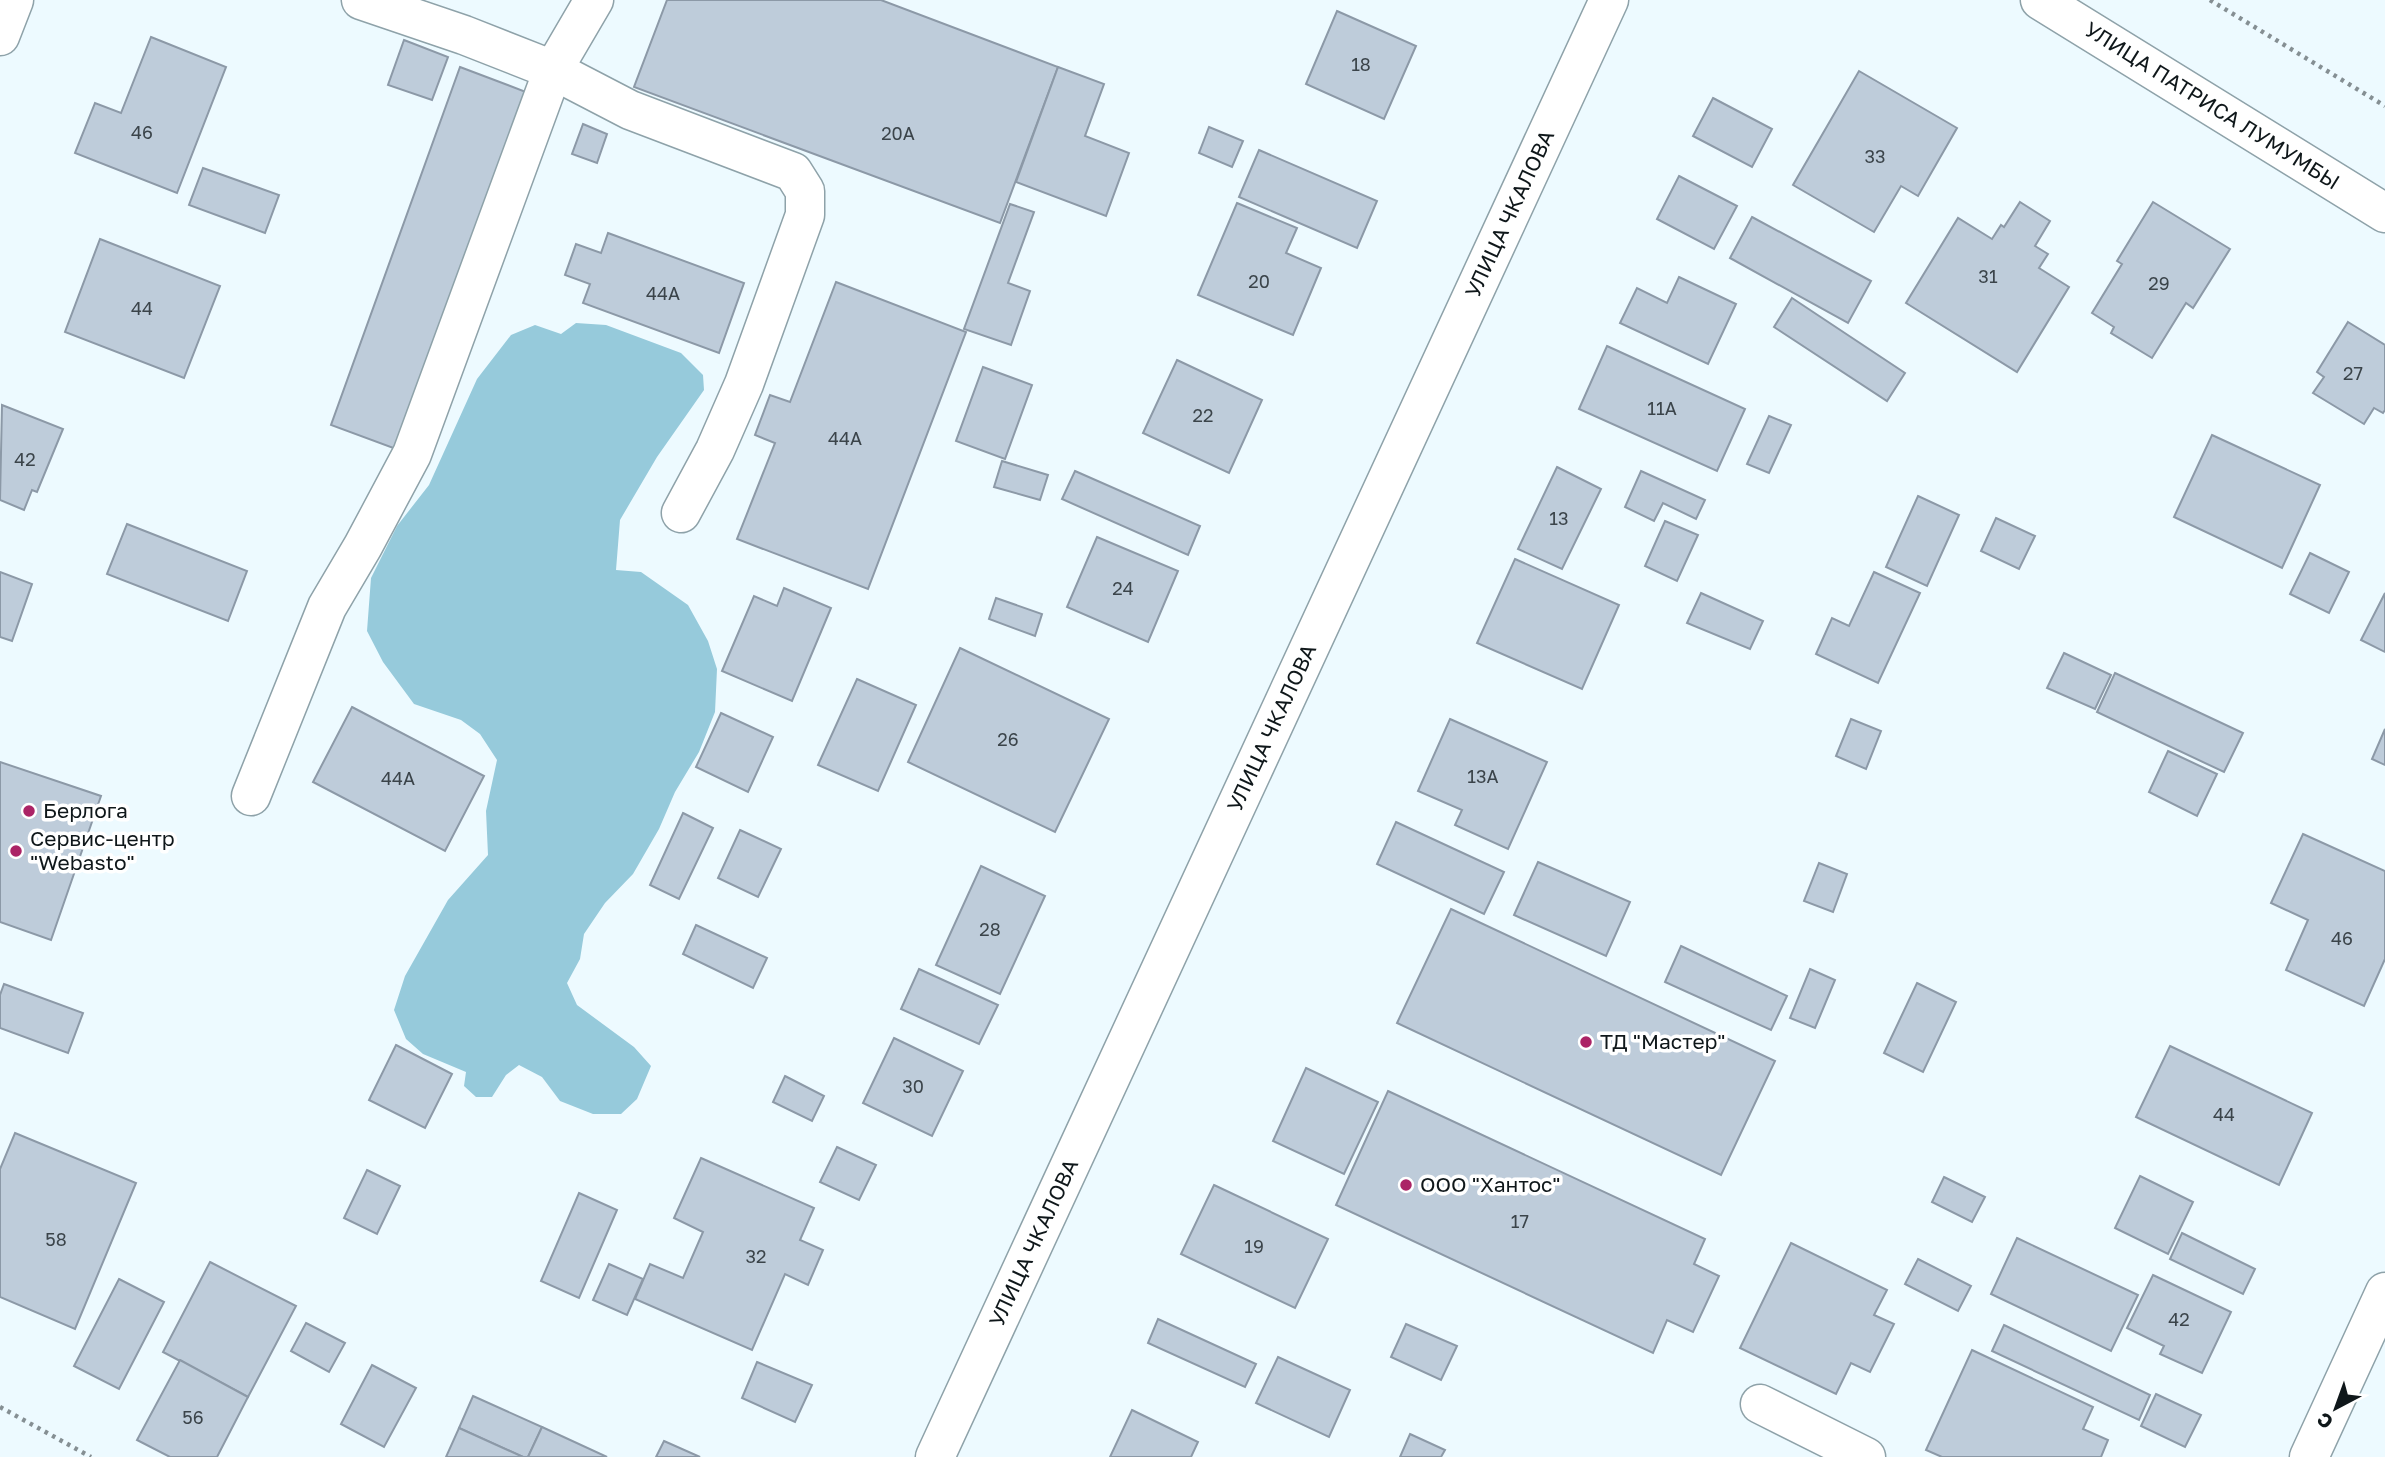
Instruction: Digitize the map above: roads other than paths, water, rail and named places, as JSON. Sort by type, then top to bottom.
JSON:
[{"type":"street","points":[[0,36],[14,0]]},
{"type":"street","points":[[361,0],[464,35],[553,70],[630,110],[793,172],[805,191],[805,215],[744,384],[715,450],[681,513]]},
{"type":"street","points":[[251,796],[327,607],[412,454],[553,70],[594,0]]},
{"type":"street","name":"УЛИЦА ЧКАЛОВА","points":[[935,1457],[1609,0]]},
{"type":"street","name":"УЛИЦА ПАТРИСА ЛУМУМБЫ","points":[[2040,0],[2385,213]]},
{"type":"street","points":[[2309,1457],[2385,1292]]},
{"type":"street","points":[[1760,1404],[1866,1457]]},
{"type":"place","name":"Берлога","points":[[29,811]]},
{"type":"place","name":"Сервис-центр \"Webasto\"","points":[[16,851]]},
{"type":"place","name":"ТД \"Мастер\"","points":[[1586,1042]]},
{"type":"place","name":"ООО \"Хантос\"","points":[[1406,1185]]}]
